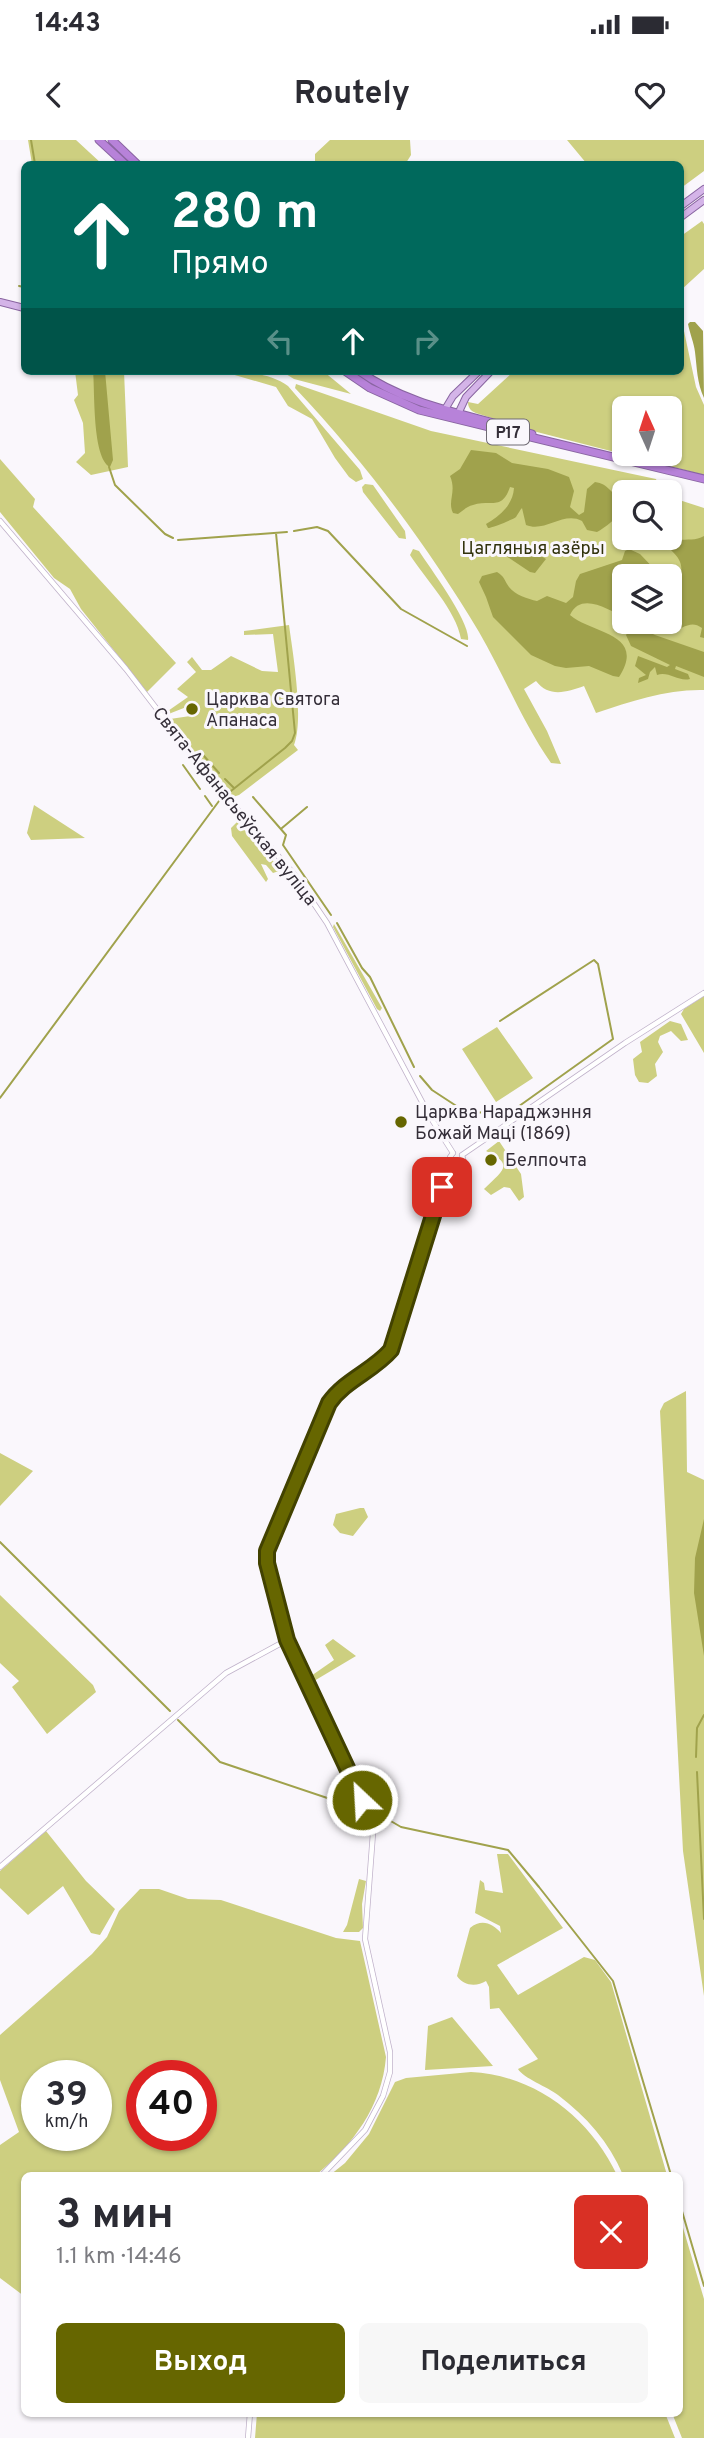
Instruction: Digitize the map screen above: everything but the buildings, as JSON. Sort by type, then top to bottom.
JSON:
[{"type":"highway","points":[[99,140],[122,161]]},
{"type":"highway","points":[[112,140],[134,161]]},
{"type":"highway","name":"Р17","points":[[352,375],[391,399],[419,410],[450,415],[704,479]]},
{"type":"highway","name":"Р17","points":[[366,375],[403,396],[450,415]]},
{"type":"main road","points":[[684,204],[704,189]]},
{"type":"main road","points":[[684,215],[704,200]]},
{"type":"main road","points":[[0,302],[21,307]]},
{"type":"main road","points":[[450,415],[453,396],[475,375]]},
{"type":"main road","points":[[450,415],[487,375]]},
{"type":"street","name":"Свята-Афанасьеўская вуліца","points":[[0,521],[113,652],[214,783],[294,874],[327,923],[429,1115],[453,1153]]},
{"type":"street","points":[[325,2172],[360,2135],[375,2113],[387,2085],[390,2052],[365,1939],[373,1841],[370,1820],[362,1800],[287,1640],[267,1563],[268,1547],[329,1403],[342,1388],[391,1350],[453,1153],[461,1155],[625,1043],[704,993]]},
{"type":"street","points":[[450,1163],[460,1165],[463,1159],[461,1155]]},
{"type":"street","points":[[0,1867],[226,1673],[287,1640]]},
{"type":"street","points":[[248,2438],[250,2417]]},
{"type":"green space","points":[[28,140],[76,140],[99,161],[32,161]]},
{"type":"green space","points":[[330,140],[410,140],[411,155],[407,161],[315,161],[315,154]]},
{"type":"green space","points":[[567,140],[704,140],[704,171],[684,186],[684,161],[584,161]]},
{"type":"green space","points":[[702,221],[704,224],[704,269],[684,287],[684,234]]},
{"type":"green space","points":[[684,331],[696,387],[704,405],[704,475],[669,466],[682,466],[682,396],[612,396],[612,451],[477,413],[471,410],[468,402],[478,404],[510,375],[684,375]]},
{"type":"green space","points":[[76,375],[124,375],[128,467],[91,475],[76,462],[85,453],[83,423],[74,400],[78,395]]},
{"type":"green space","points":[[235,375],[260,375],[288,386],[360,470],[363,479],[356,482],[349,477],[312,419],[288,406],[276,387]]},
{"type":"green space","points":[[288,375],[328,375],[351,394]]},
{"type":"green space","name":"Цагляныя азёры","points":[[296,384],[431,431],[656,479],[612,480],[612,550],[682,550],[682,501],[704,508],[704,690],[663,694],[596,713],[584,686],[565,692],[552,692],[536,681],[524,689],[561,764],[551,763],[531,732],[479,632],[438,568],[394,505],[295,388]]},
{"type":"green space","points":[[0,459],[35,499],[33,507],[176,663],[147,692],[81,609],[70,589],[54,578],[0,512]]},
{"type":"green space","points":[[365,484],[373,485],[405,531],[406,539],[399,538],[363,492],[362,487]]},
{"type":"green space","points":[[413,549],[419,551],[449,596],[463,621],[468,640],[461,639],[447,606],[410,555]]},
{"type":"green space","points":[[289,625],[298,703],[294,745],[298,750],[233,797],[182,738],[170,719],[197,715],[198,706],[194,704],[166,715],[165,713],[188,697],[177,689],[196,672],[187,662],[192,657],[202,670],[211,670],[231,656],[262,671],[278,672],[273,634],[244,635],[244,631]]},
{"type":"green space","points":[[34,805],[85,838],[31,840],[27,833]]},
{"type":"green space","points":[[237,822],[278,866],[279,871],[273,873],[266,865],[261,864],[268,879],[266,882],[232,836],[231,828]]},
{"type":"green space","points":[[334,924],[382,1008],[380,1011],[333,927]]},
{"type":"green space","points":[[704,996],[704,1053],[681,1014]]},
{"type":"green space","points":[[670,1021],[681,1024],[688,1040],[681,1041],[671,1031],[660,1036],[658,1042],[663,1052],[655,1064],[657,1076],[648,1083],[639,1082],[635,1075],[633,1059],[642,1052],[640,1042]]},
{"type":"green space","points":[[497,1027],[533,1078],[496,1102],[462,1049]]},
{"type":"green space","points":[[499,1141],[521,1174],[524,1197],[519,1201],[510,1188],[504,1187],[491,1195],[484,1189],[503,1168],[501,1160],[486,1151]]},
{"type":"green space","points":[[686,1391],[687,1472],[704,1480],[704,1996],[683,1851],[660,1411],[664,1403]]},
{"type":"green space","points":[[0,1453],[33,1471],[0,1506]]},
{"type":"green space","points":[[364,1508],[368,1517],[353,1536],[340,1533],[333,1525],[336,1514]]},
{"type":"green space","points":[[0,1595],[93,1685],[96,1692],[47,1734],[12,1687],[19,1681],[0,1663]]},
{"type":"green space","points":[[333,1639],[356,1656],[314,1681],[311,1676],[334,1660],[325,1645]]},
{"type":"green space","points":[[46,1831],[86,1881],[115,1909],[100,1935],[91,1933],[63,1886],[28,1915],[0,1888],[0,1871]]},
{"type":"green space","points":[[497,1854],[508,1854],[563,1928],[497,1965],[518,1995],[584,1957],[595,1960],[611,1982],[666,2172],[621,2172],[604,2141],[588,2121],[558,2095],[518,2069],[538,2059],[499,2008],[490,2009],[489,1987],[486,1981],[470,1984],[457,1976],[470,1928],[479,1923],[487,1923],[501,1933],[500,1926],[475,1913],[480,1880],[484,1883],[485,1890],[503,1893]]},
{"type":"green space","points":[[359,1879],[366,1881],[362,1904],[363,1928],[359,1932],[343,1932],[347,1925]]},
{"type":"green space","points":[[140,1889],[159,1889],[188,1899],[221,1900],[336,1938],[360,1941],[386,2057],[383,2075],[379,2092],[363,2123],[342,2151],[319,2172],[21,2172],[21,2294],[0,2278],[0,2145],[19,2132],[0,2080],[0,2035],[92,1954],[107,1937],[119,1911]]},
{"type":"green space","points":[[452,2017],[493,2066],[425,2070],[428,2026]]},
{"type":"green space","points":[[471,2072],[517,2081],[558,2103],[576,2118],[606,2154],[615,2172],[334,2172],[345,2163],[369,2134],[395,2082],[406,2078]]},
{"type":"green space","points":[[683,2228],[704,2299],[704,2438],[682,2438],[674,2417],[683,2417]]},
{"type":"green space","points":[[257,2417],[667,2417],[675,2438],[255,2438]]},
{"type":"shaded area","points":[[695,322],[703,331],[704,398],[688,324]]},
{"type":"shaded area","points":[[93,375],[105,375],[113,460],[110,467],[100,451]]},
{"type":"shaded area","points":[[471,450],[496,453],[512,463],[548,469],[569,477],[574,491],[570,507],[579,515],[584,512],[587,489],[595,482],[602,484],[612,492],[612,521],[597,532],[587,530],[582,521],[575,519],[533,527],[526,525],[522,508],[516,517],[488,528],[486,524],[508,505],[514,488],[510,487],[500,502],[479,503],[458,514],[453,513],[453,487],[450,476],[460,469]]},
{"type":"shaded area","points":[[704,536],[704,638],[700,637],[702,628],[698,626],[682,628],[682,564],[671,550],[682,550],[682,540]]},
{"type":"shaded area","points":[[521,543],[546,559],[535,573],[503,554],[505,547]]},
{"type":"shaded area","points":[[631,550],[640,554],[650,564],[612,564],[612,612],[588,603],[575,608],[570,615],[622,643],[626,651],[626,662],[619,677],[589,666],[555,666],[531,655],[493,617],[479,582],[482,576],[497,572],[512,590],[522,596],[537,601],[547,596],[566,603],[573,597],[580,574],[622,560],[625,551]]},
{"type":"shaded area","points":[[653,634],[704,652],[704,677],[676,666],[675,669],[688,674],[690,679],[657,675],[655,667],[648,679],[638,683],[639,678],[646,675],[635,666],[638,656],[667,667],[670,665],[631,646],[626,635]]},
{"type":"shaded area","points":[[704,1519],[704,1656],[694,1593],[695,1558]]},
{"type":"waterway","points":[[31,140],[34,161]]},
{"type":"waterway","points":[[109,467],[115,485],[165,534],[173,538]]},
{"type":"waterway","points":[[294,531],[317,527],[328,531],[401,609],[467,646]]},
{"type":"waterway","points":[[178,540],[287,532]]},
{"type":"waterway","points":[[231,791],[285,748],[295,733],[276,533]]},
{"type":"waterway","points":[[204,756],[219,773]]},
{"type":"waterway","points":[[183,765],[200,789]]},
{"type":"waterway","points":[[225,779],[234,788]]},
{"type":"waterway","points":[[205,796],[212,806]]},
{"type":"waterway","points":[[253,797],[286,835],[283,845],[331,915]]},
{"type":"waterway","points":[[0,1098],[219,801]]},
{"type":"waterway","points":[[282,828],[307,807]]},
{"type":"waterway","points":[[337,923],[362,968],[370,977],[414,1067]]},
{"type":"waterway","points":[[420,1076],[432,1090],[461,1109],[475,1113],[515,1109],[613,1039],[598,964],[594,960],[500,1021]]},
{"type":"waterway","points":[[0,1542],[170,1711]]},
{"type":"waterway","points":[[696,1757],[697,1728],[704,1715]]},
{"type":"waterway","points":[[178,1720],[220,1762],[363,1810]]},
{"type":"waterway","points":[[697,1772],[704,1919]]},
{"type":"waterway","points":[[369,1811],[401,1827],[508,1850],[539,1887],[613,1981],[670,2172]]},
{"type":"waterway","points":[[683,2215],[704,2286]]},
{"type":"place","name":"Царква Святога Апанаса","points":[[192,709]]},
{"type":"place","name":"Царква Нараджэння Божай Маці (1869)","points":[[401,1122]]},
{"type":"place","name":"Белпочта","points":[[491,1160]]},
{"type":"route","points":[[362,1800],[287,1640],[266,1556],[329,1403],[342,1388],[391,1350],[442,1187]]}]
